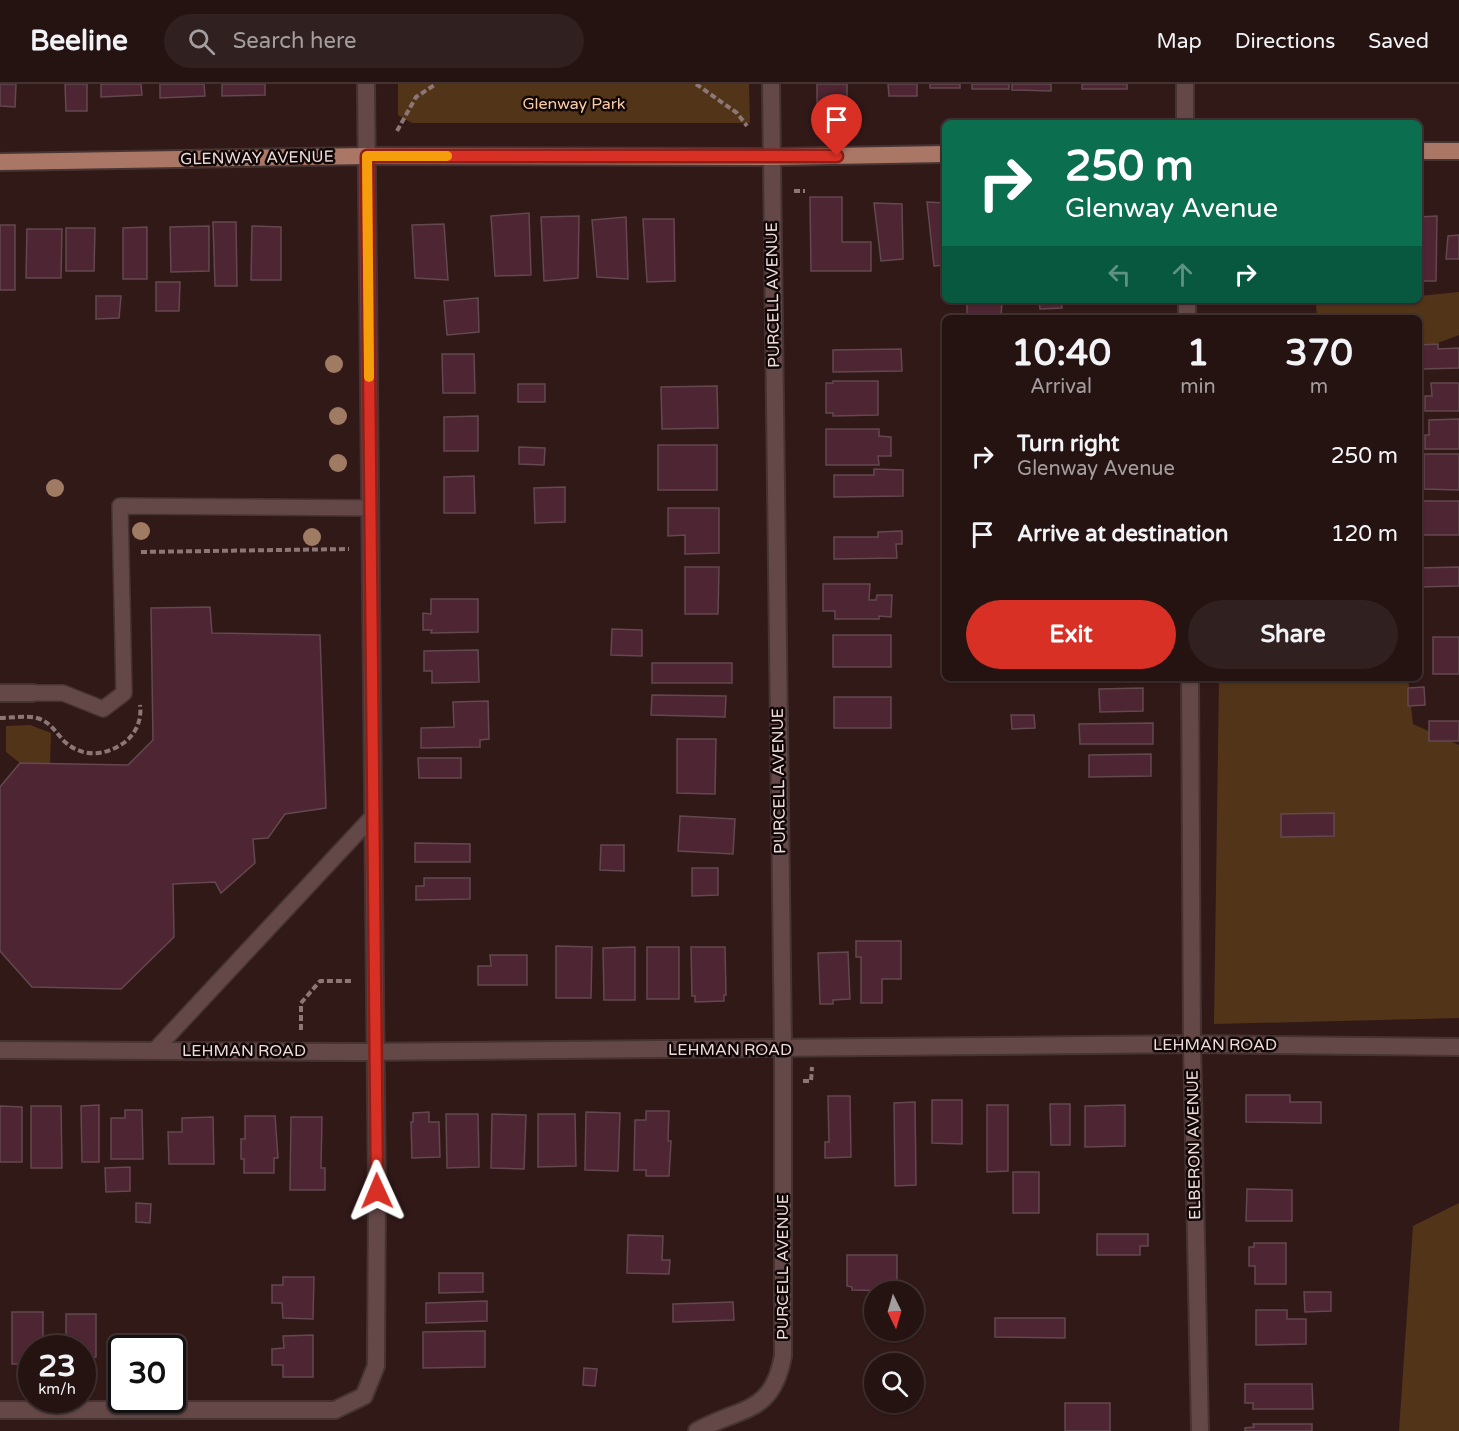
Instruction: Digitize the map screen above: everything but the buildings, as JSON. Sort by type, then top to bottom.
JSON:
[{"type":"main road","points":[[1422,151],[1459,151]]},
{"type":"main road","name":"GLENWAY AVENUE","points":[[0,162],[367,156],[772,157],[942,154]]},
{"type":"street","points":[[0,1410],[335,1410],[364,1396],[376,1366],[377,1191],[366,84]]},
{"type":"street","name":"PURCELL AVENUE","points":[[697,1431],[749,1409],[763,1400],[773,1387],[780,1372],[783,1356],[783,1049],[771,84]]},
{"type":"street","points":[[1185,84],[1185,120]]},
{"type":"street","name":"ELBERON AVENUE","points":[[1190,681],[1192,1044],[1200,1431]]},
{"type":"street","points":[[0,693],[33,693]]},
{"type":"street","name":"LEHMAN ROAD","points":[[0,1050],[783,1049],[1192,1044],[1459,1047]]},
{"type":"lane","points":[[33,693],[63,693],[103,709],[124,693],[120,506],[370,508]]},
{"type":"lane","points":[[154,1051],[373,816]]},
{"type":"path","points":[[397,130],[416,97],[436,84]]},
{"type":"path","points":[[696,84],[737,113],[747,126]]},
{"type":"path","points":[[135,552],[353,549]]},
{"type":"path","points":[[0,718],[36,718],[46,722],[76,750],[97,754],[115,749],[131,737],[140,721],[140,702]]},
{"type":"path","points":[[301,1023],[301,1003],[320,981],[348,981]]},
{"type":"green space","name":"Glenway Park","points":[[398,84],[749,84],[750,123],[412,123],[398,115]]},
{"type":"green space","points":[[1459,292],[1459,335],[1422,349],[1422,315],[1317,315],[1316,304],[1422,303],[1422,296]]},
{"type":"green space","points":[[1219,681],[1408,681],[1413,724],[1459,745],[1459,1018],[1214,1024]]},
{"type":"green space","points":[[30,725],[51,733],[50,764],[20,763],[6,752],[6,726]]},
{"type":"green space","points":[[1459,1203],[1459,1431],[1399,1431],[1413,1226]]},
{"type":"slow traffic","points":[[369,377],[367,156],[447,156]]},
{"type":"route","points":[[377,1191],[367,156],[837,156]]}]
